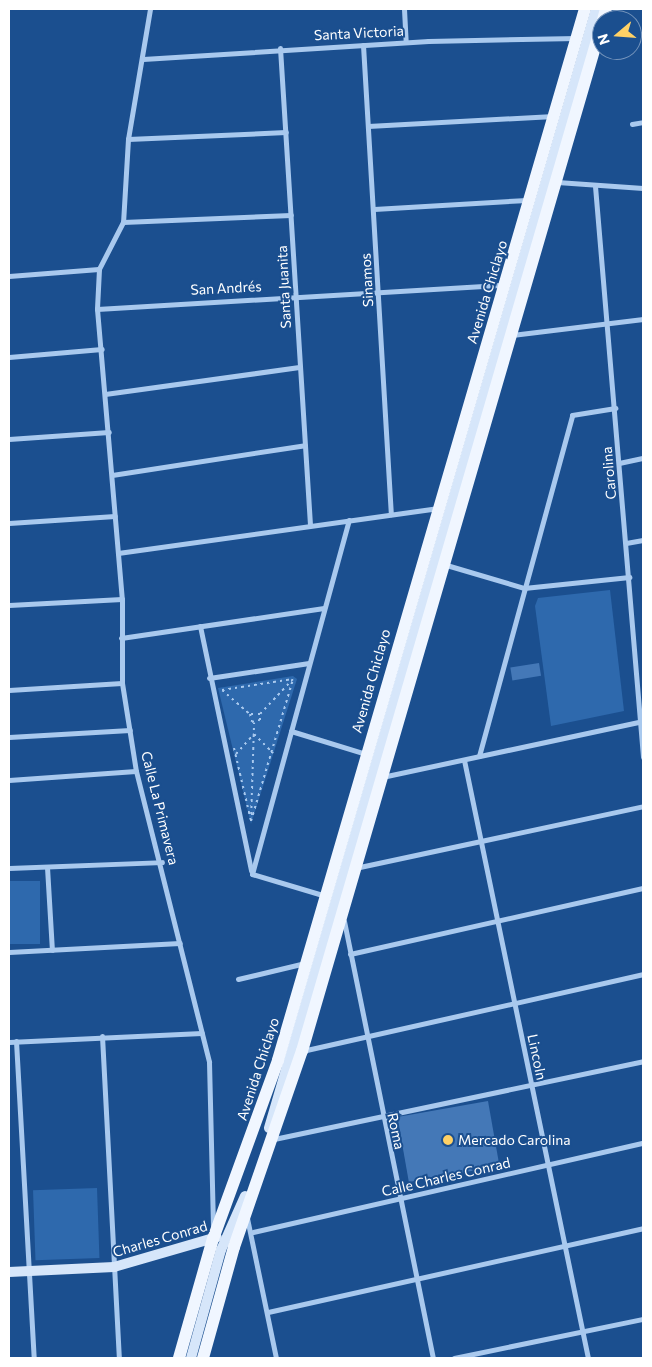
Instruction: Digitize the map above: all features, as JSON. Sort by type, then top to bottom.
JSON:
[{"type":"main road","name":"Avenida Chiclayo","points":[[203,1358],[234,1247],[247,1218],[302,1051],[366,754],[585,9]]},
{"type":"main road","name":"Avenida Chiclayo","points":[[179,1358],[213,1239],[278,1060],[306,963],[333,902],[353,869],[508,335],[593,60]]},
{"type":"street","points":[[9,276],[99,269],[123,222],[128,140],[150,9]]},
{"type":"street","points":[[404,9],[406,42]]},
{"type":"street","name":"Avenida Chiclayo","points":[[191,1358],[228,1233],[273,1116],[333,902],[596,9]]},
{"type":"street","name":"Santa Victoria","points":[[143,59],[280,48],[406,42],[577,38]]},
{"type":"street","name":"Sinamos","points":[[363,45],[391,514]]},
{"type":"street","name":"Santa Juanita","points":[[280,48],[310,525]]},
{"type":"street","points":[[368,126],[554,116]]},
{"type":"street","points":[[632,124],[643,122]]},
{"type":"street","points":[[128,140],[286,132]]},
{"type":"street","points":[[555,181],[596,186],[643,188]]},
{"type":"street","name":"Carolina","points":[[596,186],[643,721],[643,757]]},
{"type":"street","points":[[374,210],[530,200]]},
{"type":"street","points":[[123,222],[291,214]]},
{"type":"street","name":"Calle La Primavera","points":[[99,269],[97,309],[102,349],[122,599],[122,683],[136,771],[162,862],[209,1062],[213,1239]]},
{"type":"street","name":"San Andrés","points":[[97,309],[505,285]]},
{"type":"street","points":[[508,335],[643,319]]},
{"type":"street","points":[[9,357],[102,349]]},
{"type":"street","points":[[105,394],[299,367]]},
{"type":"street","points":[[480,756],[572,415],[615,408]]},
{"type":"street","points":[[9,438],[109,432]]},
{"type":"street","points":[[112,475],[305,445]]},
{"type":"street","points":[[619,463],[643,458]]},
{"type":"street","points":[[118,553],[438,508]]},
{"type":"street","points":[[9,523],[115,516]]},
{"type":"street","points":[[252,874],[349,520]]},
{"type":"street","points":[[626,543],[643,540]]},
{"type":"street","points":[[443,564],[524,588],[629,577]]},
{"type":"street","points":[[9,605],[122,599]]},
{"type":"street","points":[[121,638],[324,608]]},
{"type":"street","points":[[200,626],[209,678],[252,874]]},
{"type":"street","points":[[209,678],[309,663]]},
{"type":"street","points":[[9,690],[122,683]]},
{"type":"street","points":[[378,778],[643,721]]},
{"type":"street","points":[[9,737],[130,730]]},
{"type":"street","points":[[291,731],[366,754]]},
{"type":"street","name":"Lincoln","points":[[464,760],[588,1358]]},
{"type":"street","points":[[9,780],[136,771]]},
{"type":"street","points":[[353,869],[643,806]]},
{"type":"street","points":[[9,868],[162,862]]},
{"type":"street","points":[[47,867],[52,950]]},
{"type":"street","points":[[252,874],[333,902]]},
{"type":"street","points":[[350,954],[643,888]]},
{"type":"street","name":"Roma","points":[[333,902],[350,954],[382,1118],[433,1358]]},
{"type":"street","points":[[9,952],[180,943]]},
{"type":"street","points":[[238,979],[306,963]]},
{"type":"street","points":[[302,1051],[366,1035],[643,974]]},
{"type":"street","points":[[9,1042],[102,1036],[202,1033]]},
{"type":"street","points":[[102,1036],[119,1358]]},
{"type":"street","points":[[16,1042],[34,1358]]},
{"type":"street","points":[[274,1139],[382,1118],[643,1061]]},
{"type":"street","name":"Calle Charles Conrad","points":[[253,1232],[643,1143]]},
{"type":"street","points":[[247,1218],[253,1232],[276,1358]]},
{"type":"street","points":[[268,1312],[643,1228]]},
{"type":"street","name":"Charles Conrad","points":[[9,1272],[114,1267],[228,1233]]},
{"type":"street","points":[[454,1358],[643,1318]]},
{"type":"path","points":[[222,690],[293,679]]},
{"type":"path","points":[[254,724],[260,720],[260,714],[293,679]]},
{"type":"path","points":[[251,821],[273,752],[293,679]]},
{"type":"path","points":[[222,690],[224,700]]},
{"type":"path","points":[[222,690],[250,714],[254,724],[251,821]]},
{"type":"path","points":[[250,714],[260,714]]},
{"type":"path","points":[[254,734],[273,752]]},
{"type":"path","points":[[236,754],[254,734]]},
{"type":"path","points":[[234,745],[251,821]]},
{"type":"shaded area","points":[[610,590],[624,711],[551,726],[535,606],[538,598]]},
{"type":"shaded area","points":[[293,676],[297,679],[251,824],[218,688]]},
{"type":"shaded area","points":[[9,881],[40,881],[40,944],[9,944]]},
{"type":"shaded area","points":[[97,1188],[99,1258],[35,1260],[33,1190]]},
{"type":"building","points":[[539,663],[541,676],[512,680],[510,668]]},
{"type":"building","name":"Mercado Carolina","points":[[488,1101],[499,1166],[409,1182],[397,1117]]},
{"type":"place","name":"Mercado Carolina","points":[[448,1140]]}]
